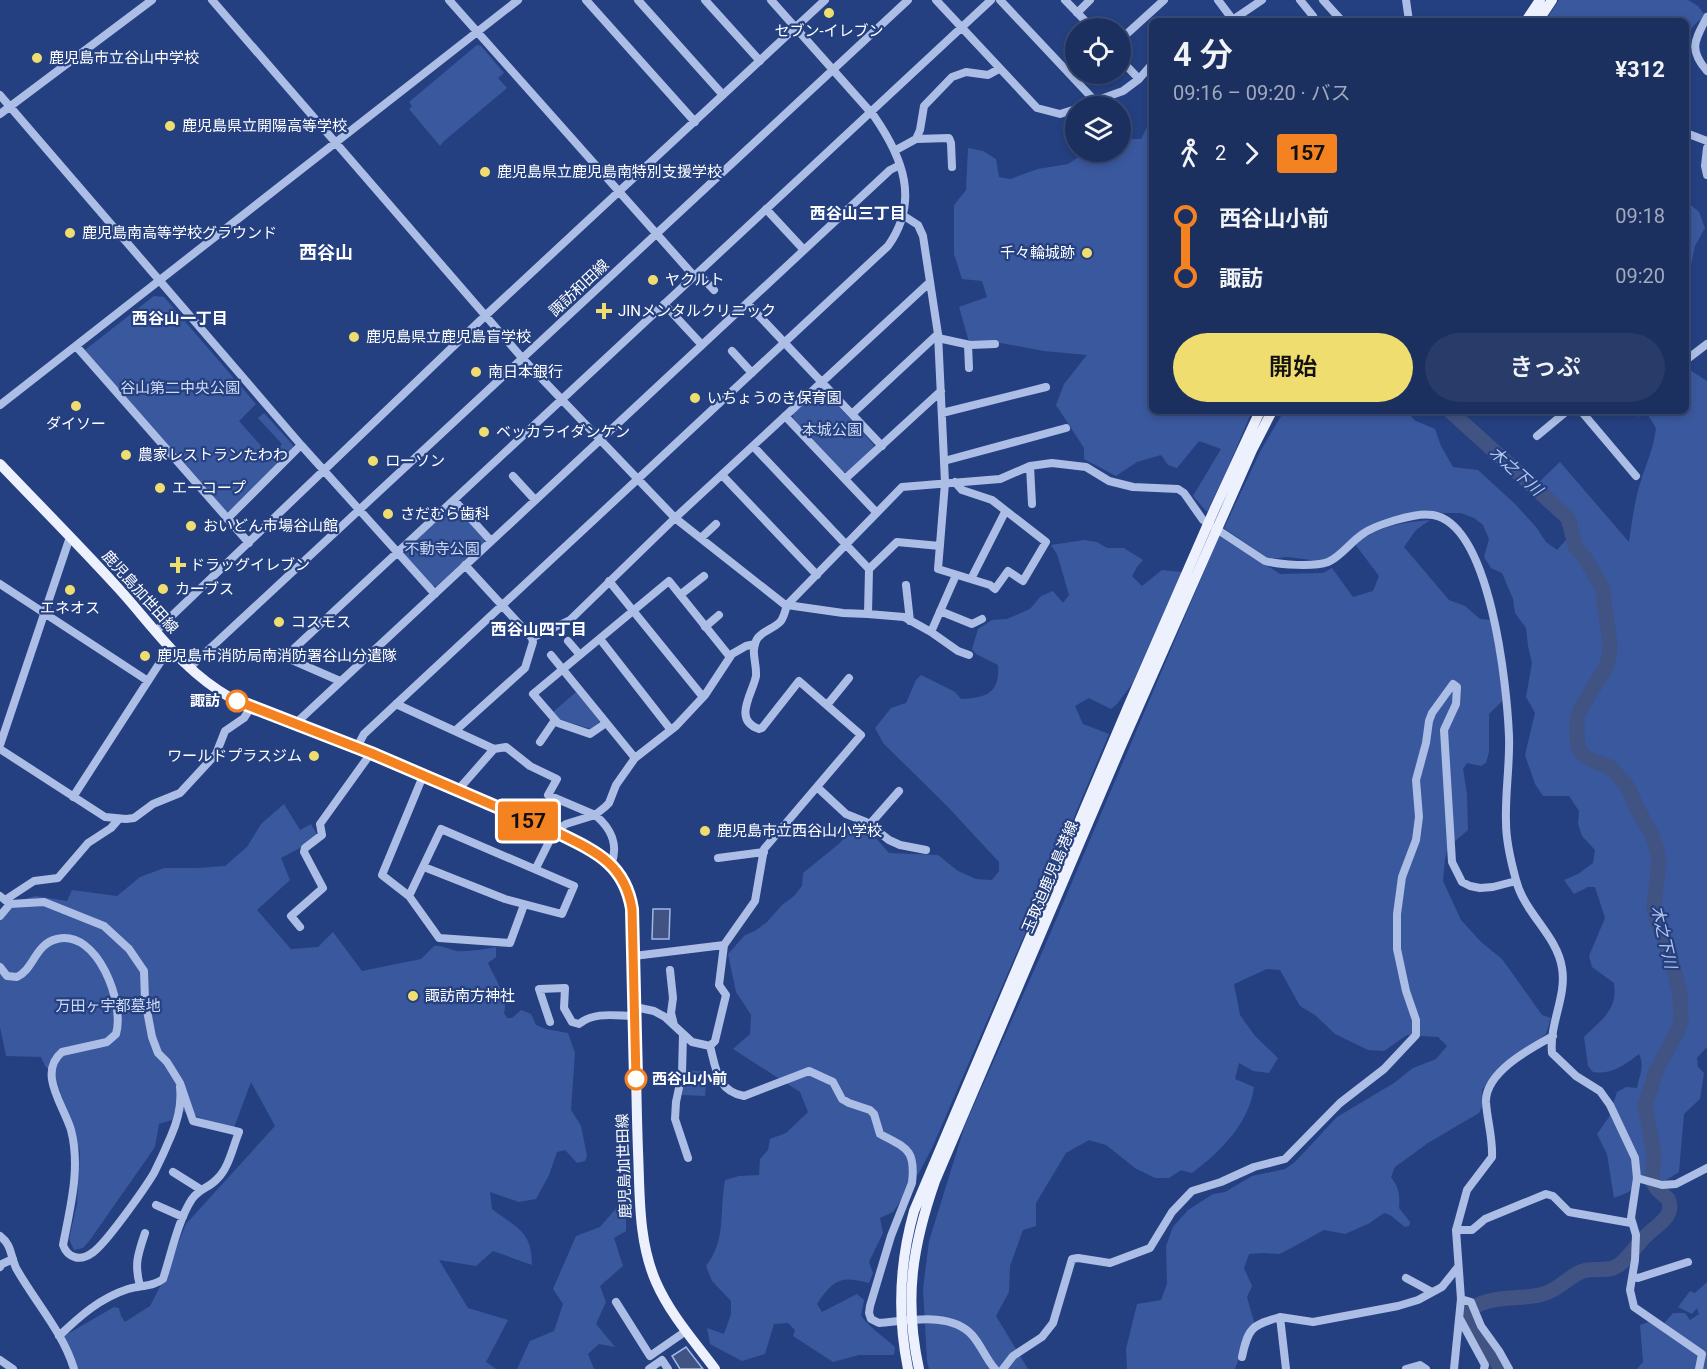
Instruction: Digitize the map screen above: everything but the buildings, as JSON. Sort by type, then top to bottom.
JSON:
[{"type":"main road","points":[[1528,18],[1540,0]]},
{"type":"main road","points":[[1540,18],[1552,0]]},
{"type":"main road","name":"玉取迫鹿児島港線","points":[[919,1369],[911,1308],[912,1271],[920,1228],[935,1181],[1079,834],[1220,510],[1259,414]]},
{"type":"main road","name":"玉取迫鹿児島港線","points":[[1220,510],[1270,414]]},
{"type":"main road","name":"鹿児島加世田線","points":[[0,464],[189,668],[213,688],[251,706],[357,747],[589,848],[621,875],[630,899],[634,956],[637,1120],[644,1241],[656,1281],[665,1300],[715,1369]]},
{"type":"main road","name":"玉取迫鹿児島港線","points":[[909,1369],[900,1302],[901,1274],[907,1233],[925,1181],[1033,943]]},
{"type":"street","points":[[0,114],[152,0]]},
{"type":"street","points":[[212,0],[523,359],[675,518],[778,601],[787,605],[831,612],[904,617],[958,651],[969,655]]},
{"type":"street","points":[[449,0],[657,234],[714,290]]},
{"type":"street","points":[[0,405],[518,0]]},
{"type":"street","points":[[586,0],[695,122]]},
{"type":"street","points":[[638,0],[723,95]]},
{"type":"street","points":[[705,0],[760,61]]},
{"type":"street","points":[[357,747],[364,734],[888,246],[897,233],[904,216],[905,188],[896,150],[871,112],[771,0]]},
{"type":"street","points":[[156,631],[485,316],[825,0]]},
{"type":"street","name":"諏訪和田線","points":[[189,668],[908,0]]},
{"type":"street","points":[[936,0],[1037,108],[1060,114],[1065,112]]},
{"type":"street","points":[[340,681],[285,657],[991,0]]},
{"type":"street","points":[[1000,0],[1090,96]]},
{"type":"street","points":[[1065,0],[1082,18]]},
{"type":"street","points":[[1077,13],[1090,0]]},
{"type":"street","points":[[1131,30],[1164,0]]},
{"type":"street","points":[[1218,0],[1232,18]]},
{"type":"street","points":[[1300,0],[1313,16]]},
{"type":"street","points":[[1323,0],[1339,18]]},
{"type":"street","points":[[1406,0],[1408,18]]},
{"type":"street","points":[[1236,18],[1256,2]]},
{"type":"street","points":[[1245,12],[1250,18]]},
{"type":"street","points":[[1707,17],[1695,42],[1698,60],[1707,71]]},
{"type":"street","points":[[1110,96],[1124,91],[1149,67]]},
{"type":"street","points":[[916,138],[920,130],[924,106],[952,77],[966,72],[988,75],[999,69]]},
{"type":"street","points":[[1131,71],[1139,79]]},
{"type":"street","points":[[0,95],[323,471],[435,594]]},
{"type":"street","points":[[1689,134],[1707,141]]},
{"type":"street","points":[[896,150],[916,138],[949,138],[952,167]]},
{"type":"street","points":[[1707,148],[1705,166],[1707,175]]},
{"type":"street","points":[[295,724],[890,170],[900,165]]},
{"type":"street","points":[[766,209],[804,250]]},
{"type":"street","points":[[904,216],[921,230],[938,336],[945,483],[938,569],[990,585],[995,589],[1008,571],[1023,582],[1046,542],[992,500],[962,490],[955,483]]},
{"type":"street","points":[[532,638],[570,620],[675,518],[930,282]]},
{"type":"street","points":[[747,303],[882,446]]},
{"type":"street","points":[[664,304],[702,345]]},
{"type":"street","points":[[938,336],[968,345],[995,344]]},
{"type":"street","points":[[852,414],[938,336]]},
{"type":"street","points":[[1689,358],[1707,344]]},
{"type":"street","points":[[968,345],[969,368]]},
{"type":"street","points":[[76,346],[249,543]]},
{"type":"street","points":[[732,351],[752,372]]},
{"type":"street","points":[[942,413],[1046,387]]},
{"type":"street","points":[[845,479],[941,390]]},
{"type":"street","points":[[1537,436],[1563,414]]},
{"type":"street","points":[[1584,414],[1636,476]]},
{"type":"street","points":[[785,416],[876,512]]},
{"type":"street","points":[[944,461],[1066,428]]},
{"type":"street","points":[[226,519],[301,445]]},
{"type":"street","points":[[753,446],[869,570],[868,614]]},
{"type":"street","points":[[710,1046],[715,1041],[726,995],[719,985],[724,945],[755,902],[764,852],[861,735],[799,681],[762,728],[754,728],[745,714],[747,699],[755,678],[753,655],[755,644],[759,636],[781,621],[787,605],[902,487],[1006,477],[1030,466],[1052,464],[1086,467],[1117,484],[1141,488],[1178,489],[1184,493],[1203,520],[1265,561],[1309,565],[1328,562],[1370,530],[1420,515],[1432,514],[1446,519],[1457,528],[1472,552],[1483,579],[1503,664],[1509,735],[1506,824],[1516,881],[1525,904],[1560,957],[1563,982],[1552,1053],[1576,1076],[1600,1091],[1610,1105],[1635,1158],[1639,1179],[1633,1200],[1631,1223],[1636,1234],[1630,1290],[1634,1307],[1702,1354],[1699,1369]]},
{"type":"street","points":[[1030,466],[1032,504]]},
{"type":"street","points":[[722,475],[817,575]]},
{"type":"street","points":[[513,476],[535,500]]},
{"type":"street","points":[[454,500],[491,541]]},
{"type":"street","points":[[970,579],[1005,512]]},
{"type":"street","points":[[700,538],[716,524]]},
{"type":"street","points":[[70,537],[46,615],[0,747],[105,817],[118,820],[134,818],[153,804],[180,793],[216,754],[225,731],[244,718],[251,706]]},
{"type":"street","points":[[869,570],[897,542],[940,546]]},
{"type":"street","points":[[455,731],[525,668],[533,642],[532,638],[465,565]]},
{"type":"street","points":[[931,632],[956,575]]},
{"type":"street","points":[[680,595],[704,576]]},
{"type":"street","points":[[609,581],[703,697]]},
{"type":"street","points":[[606,723],[590,734],[558,723],[533,694],[669,581],[730,657]]},
{"type":"street","points":[[906,585],[910,621]]},
{"type":"street","points":[[2,588],[148,681]]},
{"type":"street","points":[[940,611],[972,624],[982,619]]},
{"type":"street","points":[[705,627],[719,615]]},
{"type":"street","points":[[600,639],[671,730]]},
{"type":"street","points":[[568,641],[580,655]]},
{"type":"street","points":[[537,868],[554,832],[566,824],[595,815],[609,802],[616,785],[635,758],[671,730],[703,697],[730,657],[741,648],[755,644]]},
{"type":"street","points":[[73,797],[170,647]]},
{"type":"street","points":[[551,655],[635,758]]},
{"type":"street","points":[[827,705],[849,678]]},
{"type":"street","points":[[1003,1369],[1013,1356],[1042,1337],[1053,1323],[1072,1259],[1110,1263],[1150,1248],[1172,1212],[1192,1191],[1221,1182],[1254,1167],[1285,1159],[1340,1103],[1384,1069],[1416,1035],[1416,1020],[1406,991],[1397,949],[1397,914],[1402,877],[1416,840],[1419,817],[1416,780],[1426,744],[1429,721],[1437,705],[1454,684],[1457,687],[1457,696],[1444,730],[1452,862],[1462,882],[1470,886],[1493,887],[1516,881]]},
{"type":"street","points":[[396,704],[494,749],[506,747],[530,766],[557,779],[548,795],[595,815],[606,826],[612,836],[616,853],[611,865]]},
{"type":"street","points":[[540,742],[555,720]]},
{"type":"street","points":[[458,790],[494,749]]},
{"type":"street","points":[[300,927],[291,915],[322,888],[304,852],[305,848],[322,835],[320,824],[371,753]]},
{"type":"street","points":[[423,776],[382,875],[409,896],[439,939],[510,943],[524,905]]},
{"type":"street","points":[[817,787],[846,814],[870,824],[889,840],[900,845],[926,850]]},
{"type":"street","points":[[870,824],[899,791]]},
{"type":"street","points":[[0,916],[5,900],[34,881],[58,878],[88,843],[111,828],[118,820]]},
{"type":"street","points":[[409,896],[441,829],[537,868],[574,886],[562,914],[524,905],[424,867]]},
{"type":"street","points":[[717,858],[764,852]]},
{"type":"street","points":[[5,900],[44,902],[57,907],[104,926],[129,949],[144,972],[144,1000],[152,1037],[158,1053],[176,1075],[193,1121],[239,1132],[218,1179],[200,1189],[191,1200],[183,1217],[163,1279],[154,1285],[127,1289],[102,1300],[80,1316],[59,1336]]},
{"type":"street","points":[[0,967],[7,976],[18,977],[26,971],[44,946],[58,939],[68,938],[76,940],[91,952],[107,973],[112,986],[117,1019],[116,1034],[107,1042],[62,1052],[56,1057],[51,1068],[51,1077],[70,1128],[74,1150],[73,1193],[63,1245],[65,1252],[70,1256],[75,1258],[85,1256],[99,1248],[154,1173],[172,1135],[180,1109],[180,1087]]},
{"type":"street","points":[[634,956],[724,945]]},
{"type":"street","points":[[670,970],[673,998],[671,1014],[674,1025]]},
{"type":"street","points":[[550,1022],[539,988],[565,988],[564,1008],[572,1022],[579,1024],[586,1018],[596,1016],[654,1011],[665,1017],[692,1042],[710,1046]]},
{"type":"street","points":[[683,1035],[682,1074],[675,1119],[688,1158]]},
{"type":"street","points":[[1454,1369],[1461,1299],[1456,1230],[1467,1190],[1492,1157],[1493,1148],[1486,1100],[1490,1086],[1495,1077],[1521,1054],[1553,1036]]},
{"type":"street","points":[[710,1046],[721,1082],[734,1094],[744,1096],[809,1071],[833,1082],[842,1099],[870,1110],[874,1114],[880,1134],[906,1147],[910,1152],[912,1183],[893,1228],[870,1306],[871,1319],[879,1323],[944,1319],[955,1323],[972,1335],[995,1369]]},
{"type":"street","points":[[1639,1179],[1662,1185],[1676,1184],[1707,1168]]},
{"type":"street","points":[[172,1172],[200,1189]]},
{"type":"street","points":[[1456,1230],[1472,1230],[1485,1219],[1546,1194],[1553,1196],[1569,1212],[1631,1223]]},
{"type":"street","points":[[156,1205],[183,1217]]},
{"type":"street","points":[[140,1286],[135,1269],[145,1233]]},
{"type":"street","points":[[0,1236],[7,1241],[15,1265],[69,1353],[74,1369]]},
{"type":"street","points":[[0,1267],[13,1259]]},
{"type":"street","points":[[1632,1277],[1638,1278],[1688,1263]]},
{"type":"street","points":[[1242,1357],[1245,1340],[1252,1328],[1258,1324],[1280,1317],[1313,1322],[1398,1306],[1442,1287],[1458,1267]]},
{"type":"street","points":[[1406,1278],[1432,1292]]},
{"type":"street","points":[[1461,1299],[1471,1302],[1481,1326],[1509,1369]]},
{"type":"street","points":[[616,1302],[651,1356],[686,1331]]},
{"type":"street","points":[[1280,1317],[1286,1369]]},
{"type":"street","points":[[1459,1318],[1485,1365],[1484,1369]]},
{"type":"street","points":[[0,1360],[14,1369]]},
{"type":"street","points":[[649,1369],[662,1360],[668,1369]]},
{"type":"street","points":[[1406,1369],[1420,1365],[1426,1369]]},
{"type":"green space","points":[[1559,0],[1688,0],[1698,6],[1704,14],[1689,36],[1689,18],[1547,18]]},
{"type":"green space","points":[[477,45],[481,46],[504,73],[498,78],[507,88],[440,146],[409,109],[412,106],[409,102]]},
{"type":"green space","points":[[1149,124],[1149,414],[1251,414],[1207,512],[1193,496],[1221,449],[1199,441],[1177,468],[1168,465],[1161,455],[1137,462],[1116,476],[1084,459],[1084,448],[1056,405],[1064,384],[1087,355],[1044,351],[995,342],[969,342],[959,307],[987,297],[982,281],[962,279],[954,254],[954,205],[966,190],[968,148],[983,151],[996,159],[999,177],[1010,179],[1038,169],[1071,162],[1131,162],[1131,139],[1141,139]]},
{"type":"green space","points":[[1689,204],[1699,212],[1705,228],[1695,246],[1689,274]]},
{"type":"green space","name":"谷山第二中央公園","points":[[154,296],[164,297],[256,404],[239,421],[270,456],[282,444],[258,418],[264,413],[293,445],[293,450],[229,512],[224,511],[85,350]]},
{"type":"green space","points":[[1689,369],[1707,381],[1707,1047],[1697,1058],[1698,1067],[1704,1073],[1700,1099],[1684,1114],[1679,1172],[1660,1184],[1639,1178],[1629,1192],[1614,1198],[1607,1154],[1597,1134],[1609,1117],[1617,1092],[1626,1087],[1637,1088],[1642,1063],[1639,1054],[1612,1071],[1593,1072],[1588,1066],[1584,1037],[1611,1007],[1615,992],[1614,983],[1592,967],[1589,956],[1605,918],[1595,887],[1588,887],[1574,894],[1564,880],[1578,874],[1593,863],[1595,850],[1582,836],[1578,824],[1579,811],[1569,796],[1543,796],[1535,784],[1525,755],[1535,713],[1526,697],[1532,663],[1526,628],[1515,613],[1513,599],[1502,573],[1491,568],[1484,557],[1489,539],[1483,525],[1474,518],[1461,513],[1428,510],[1384,522],[1328,559],[1318,561],[1288,557],[1269,559],[1224,528],[1261,450],[1282,414],[1410,414],[1414,420],[1435,429],[1441,446],[1453,467],[1478,470],[1515,504],[1546,542],[1557,550],[1573,532],[1570,525],[1577,520],[1537,484],[1560,462],[1629,542],[1637,493],[1655,435],[1656,428],[1648,415],[1689,414]]},
{"type":"green space","name":"本城公園","points":[[818,390],[824,390],[873,444],[874,448],[848,472],[843,472],[793,418],[793,414]]},
{"type":"green space","name":"不動寺公園","points":[[455,507],[484,539],[484,543],[437,586],[433,586],[404,554],[405,550],[451,508]]},
{"type":"green space","points":[[1430,520],[1416,530],[1404,547],[1449,600],[1465,606],[1480,619],[1490,620],[1493,627],[1503,700],[1489,714],[1489,752],[1486,763],[1481,766],[1467,763],[1463,769],[1467,794],[1468,830],[1448,847],[1443,881],[1461,920],[1481,942],[1502,959],[1542,1015],[1551,1018],[1546,1034],[1491,1077],[1482,1090],[1483,1104],[1479,1113],[1428,1143],[1395,1167],[1391,1177],[1398,1192],[1399,1208],[1410,1222],[1409,1226],[1405,1227],[1384,1213],[1368,1224],[1345,1234],[1324,1230],[1280,1254],[1249,1254],[1244,1268],[1252,1286],[1247,1297],[1256,1329],[1245,1343],[1235,1369],[1127,1369],[1126,1349],[1137,1304],[1161,1300],[1167,1284],[1166,1246],[1173,1227],[1188,1210],[1213,1194],[1225,1192],[1252,1176],[1285,1169],[1295,1162],[1337,1117],[1394,1083],[1413,1068],[1436,1059],[1447,1046],[1438,1037],[1407,1035],[1384,1051],[1368,1050],[1335,1034],[1315,1015],[1300,1006],[1280,970],[1267,969],[1234,984],[1240,1015],[1255,1036],[1278,1058],[1269,1073],[1253,1071],[1239,1063],[1235,1079],[1254,1087],[1246,1113],[1232,1136],[1192,1173],[1181,1170],[1169,1178],[1155,1178],[1135,1168],[1106,1145],[1089,1140],[1066,1153],[1036,1203],[1036,1226],[1023,1230],[1010,1266],[1009,1292],[996,1316],[1028,1369],[929,1369],[923,1289],[929,1241],[965,1125],[1044,948],[1220,534],[1280,574],[1323,573],[1332,568],[1353,597],[1373,591],[1379,576],[1355,544],[1372,533],[1391,526]]},
{"type":"green space","points":[[1084,540],[1097,542],[1107,548],[1124,548],[1143,560],[1132,576],[1142,586],[1162,570],[1182,572],[1132,684],[1117,704],[1111,709],[1089,698],[1075,706],[1083,724],[1109,734],[932,1148],[893,1212],[880,1218],[883,1233],[869,1262],[873,1273],[869,1283],[851,1280],[838,1282],[828,1289],[817,1304],[822,1312],[857,1294],[864,1300],[861,1316],[895,1347],[894,1355],[859,1355],[833,1362],[793,1336],[795,1330],[788,1323],[774,1324],[765,1354],[742,1361],[710,1344],[707,1328],[724,1334],[731,1314],[731,1301],[712,1281],[706,1266],[713,1256],[720,1235],[725,1180],[739,1176],[759,1175],[760,1159],[768,1150],[770,1139],[786,1133],[808,1112],[800,1092],[733,1049],[750,1034],[751,1015],[736,992],[728,954],[745,935],[767,922],[782,905],[794,896],[802,886],[803,873],[840,843],[850,830],[875,837],[889,853],[938,855],[958,871],[976,879],[992,880],[999,871],[999,862],[946,805],[883,743],[875,728],[891,708],[906,703],[916,680],[921,675],[955,692],[961,699],[978,697],[990,692],[997,682],[998,665],[976,654],[972,649],[978,629],[992,620],[1007,619],[1030,609],[1041,596],[1053,591],[1063,603],[1069,595],[1057,554],[1051,545]]},
{"type":"green space","points":[[576,692],[600,721],[591,729],[559,719],[553,712]]},
{"type":"green space","name":"万田ヶ宇都墓地","points":[[284,804],[300,830],[311,824],[319,838],[281,858],[290,880],[257,910],[291,949],[318,947],[333,932],[362,971],[421,959],[434,946],[462,951],[496,947],[496,957],[488,963],[503,994],[504,1013],[507,1018],[512,1018],[521,1010],[531,1014],[536,1025],[568,1033],[575,1053],[571,1110],[581,1126],[587,1156],[585,1161],[577,1163],[565,1150],[557,1152],[549,1175],[536,1199],[519,1202],[490,1192],[492,1209],[516,1226],[526,1237],[532,1265],[493,1251],[476,1266],[439,1260],[468,1308],[508,1320],[486,1362],[496,1369],[76,1369],[64,1336],[114,1307],[119,1308],[125,1322],[150,1306],[186,1224],[275,1126],[251,1082],[233,1130],[176,1109],[172,1120],[159,1124],[155,1147],[90,1240],[83,1248],[74,1250],[69,1239],[77,1204],[80,1152],[55,1076],[45,1066],[41,1057],[6,1056],[0,1027],[0,910],[5,904],[36,896],[67,901],[72,890],[117,896],[140,877],[164,868],[225,866],[247,847],[261,824]]},
{"type":"green space","points":[[685,1070],[707,1072],[705,1096],[682,1095]]},
{"type":"green space","points":[[626,1197],[626,1231],[614,1238],[623,1266],[600,1286],[606,1302],[596,1324],[615,1347],[599,1344],[588,1354],[594,1369],[517,1369],[530,1341],[554,1331],[563,1304],[553,1289],[576,1236],[600,1227]]},
{"type":"green space","points":[[1707,1282],[1707,1369],[1637,1369],[1643,1362],[1640,1325],[1648,1322],[1660,1328],[1673,1313],[1685,1313],[1690,1320],[1699,1314],[1697,1308],[1692,1314],[1678,1307],[1690,1291],[1695,1293]]},
{"type":"shaded area","points":[[653,909],[670,909],[669,939],[652,939]]},
{"type":"shaded area","points":[[686,1347],[703,1369],[680,1369],[672,1356]]},
{"type":"waterway","name":"木之下川","points":[[1453,414],[1568,518],[1576,548],[1583,555],[1602,587],[1610,643],[1609,658],[1577,719],[1578,746],[1583,755],[1610,767],[1628,787],[1652,835],[1659,862],[1654,908],[1680,993],[1681,1019],[1678,1030],[1656,1071],[1645,1106],[1654,1154],[1652,1181],[1668,1199],[1670,1204],[1668,1214],[1619,1265],[1606,1269],[1583,1271],[1545,1293],[1496,1299],[1472,1308],[1469,1315],[1501,1369]]},
{"type":"bus line","name":"157","points":[[237,701],[371,753],[560,834],[589,848],[611,865],[621,875],[632,909],[636,1079]]},
{"type":"place","name":"セブン-イレブン","points":[[829,13]]},
{"type":"place","name":"鹿児島市立谷山中学校","points":[[37,58]]},
{"type":"place","name":"鹿児島県立開陽高等学校","points":[[170,126]]},
{"type":"place","name":"鹿児島県立鹿児島南特別支援学校","points":[[485,172]]},
{"type":"place","name":"鹿児島南高等学校グラウンド","points":[[70,233]]},
{"type":"place","name":"千々輪城跡","points":[[1087,253]]},
{"type":"place","name":"ヤクルト","points":[[653,280]]},
{"type":"place","name":"JINメンタルクリニック","points":[[604,311]]},
{"type":"place","name":"鹿児島県立鹿児島盲学校","points":[[354,337]]},
{"type":"place","name":"南日本銀行","points":[[476,372]]},
{"type":"place","name":"いちょうのき保育園","points":[[695,398]]},
{"type":"place","name":"ダイソー","points":[[76,406]]},
{"type":"place","name":"ベッカライダンケン","points":[[484,432]]},
{"type":"place","name":"農家レストランたわわ","points":[[126,455]]},
{"type":"place","name":"ローソン","points":[[373,461]]},
{"type":"place","name":"エーコープ","points":[[160,488]]},
{"type":"place","name":"さだむら歯科","points":[[388,514]]},
{"type":"place","name":"おいどん市場谷山館","points":[[191,526]]},
{"type":"place","name":"ドラッグイレブン","points":[[178,565]]},
{"type":"place","name":"カーブス","points":[[163,589]]},
{"type":"place","name":"エネオス","points":[[70,590]]},
{"type":"place","name":"コスモス","points":[[279,622]]},
{"type":"place","name":"鹿児島市消防局南消防署谷山分遣隊","points":[[145,656]]},
{"type":"place","name":"諏訪","points":[[237,701]]},
{"type":"place","name":"ワールドプラスジム","points":[[314,756]]},
{"type":"place","name":"鹿児島市立西谷山小学校","points":[[705,831]]},
{"type":"place","name":"諏訪南方神社","points":[[413,996]]},
{"type":"place","name":"西谷山小前","points":[[636,1079]]},
{"type":"district","name":"西谷山三丁目","points":[[858,213]]},
{"type":"district","name":"西谷山","points":[[326,252]]},
{"type":"district","name":"西谷山一丁目","points":[[180,318]]},
{"type":"district","name":"西谷山四丁目","points":[[539,629]]}]
